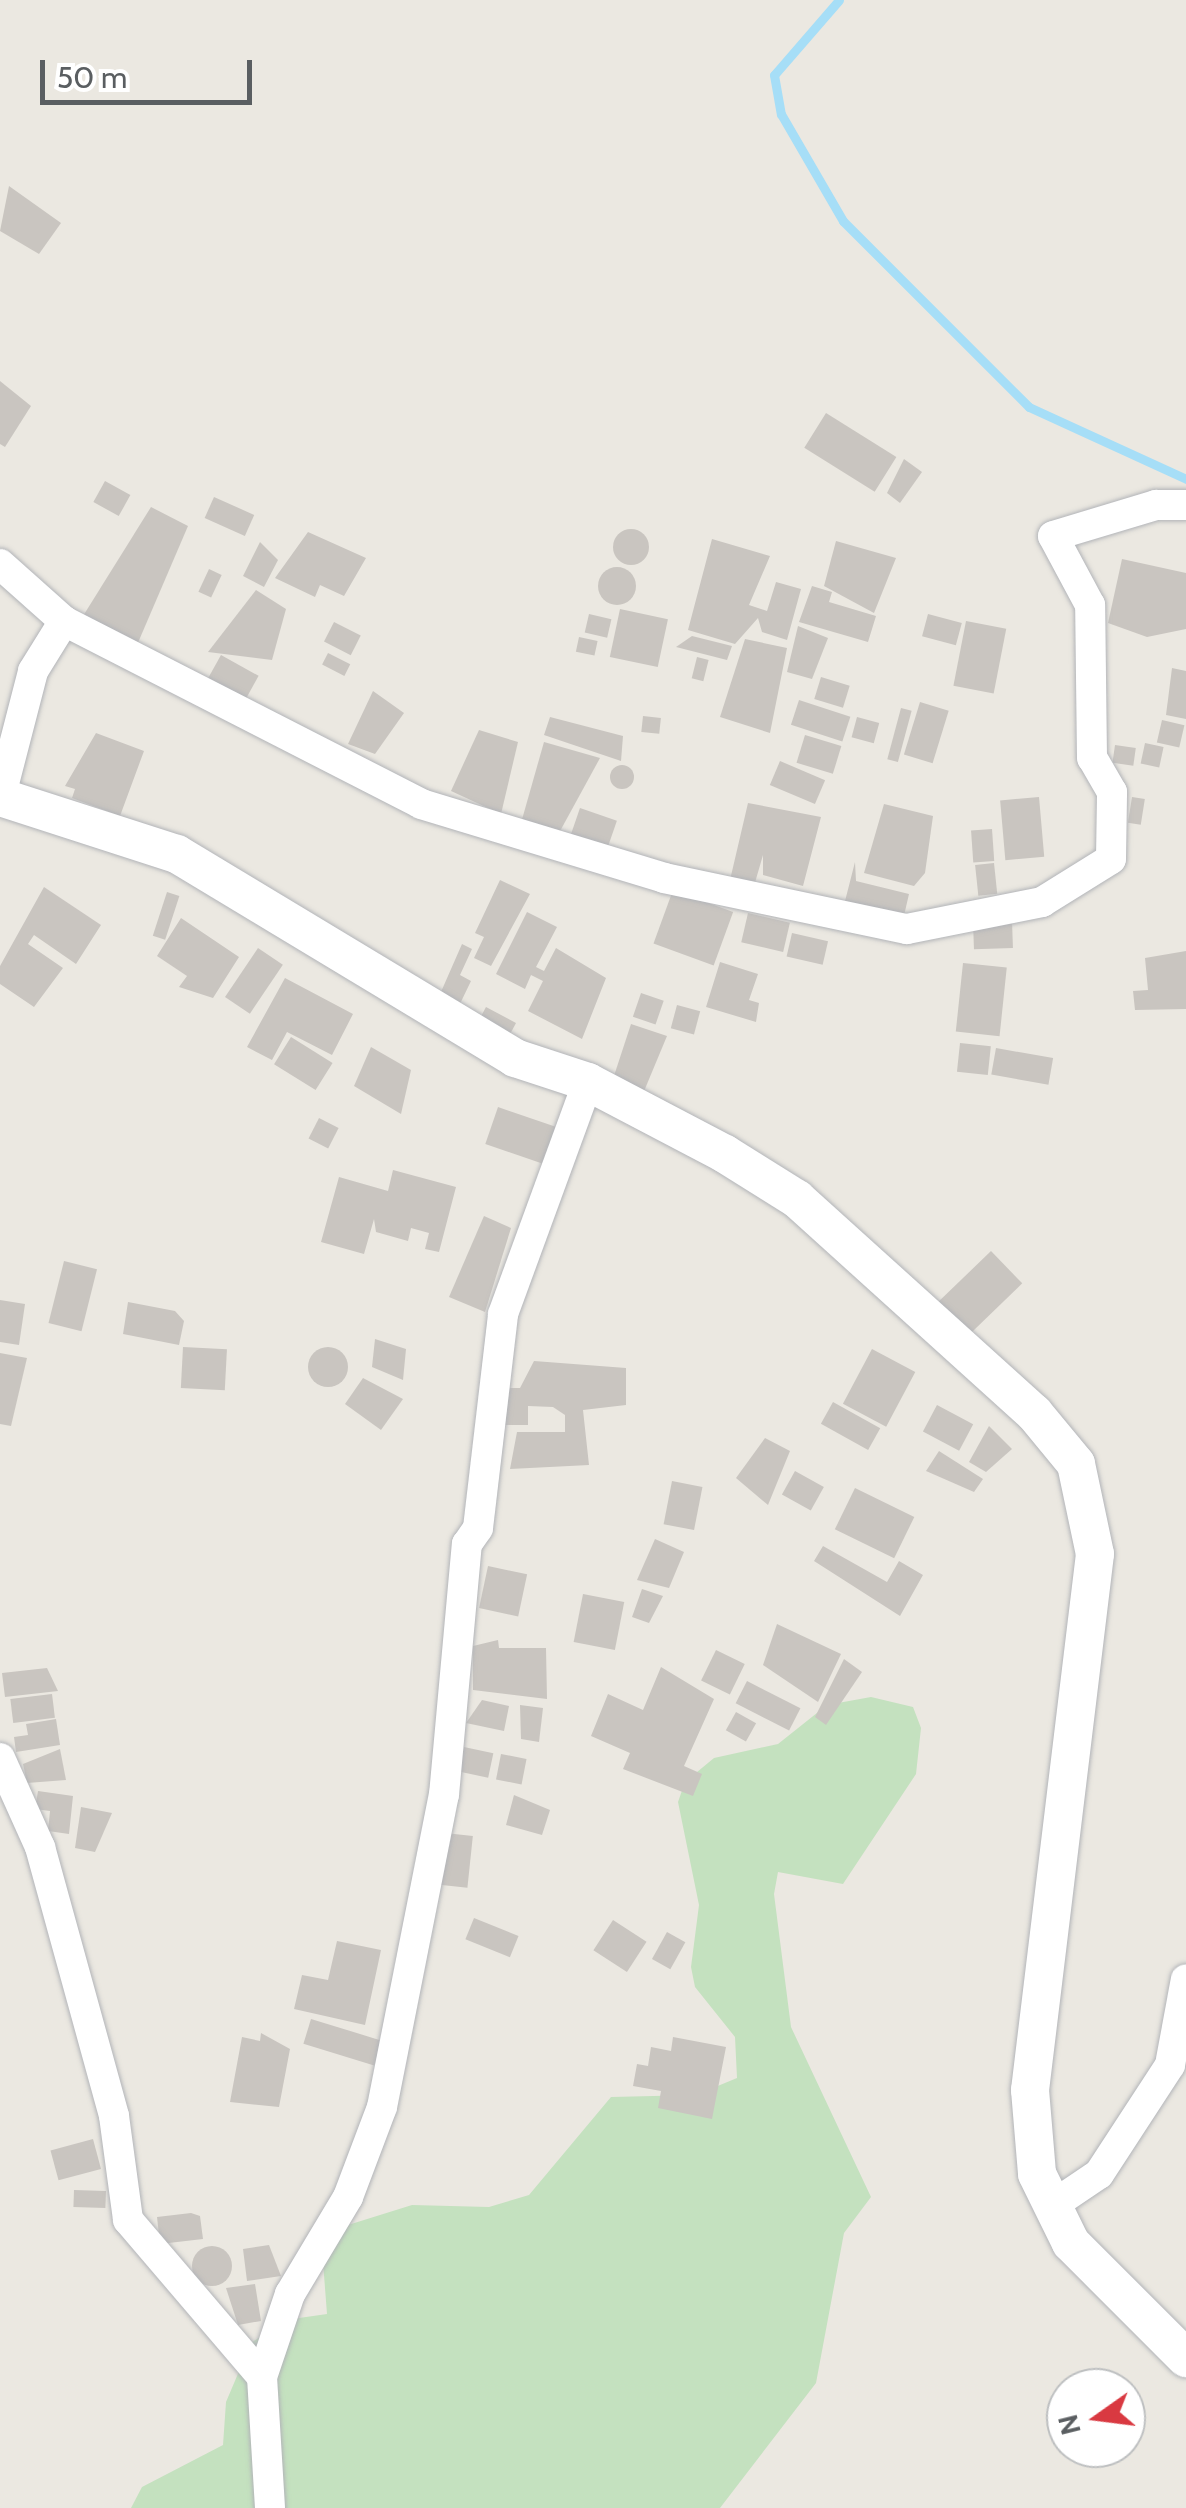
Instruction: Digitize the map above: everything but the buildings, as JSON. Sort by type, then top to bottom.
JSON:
[{"type":"street","points":[[0,564],[64,620],[420,804],[664,878],[907,929],[1042,902],[1112,858],[1112,792],[1092,758],[1090,605],[1053,536],[1156,505],[1186,505]]},
{"type":"street","points":[[64,620],[33,671],[0,798],[177,854],[515,1058],[588,1082],[797,1199],[1034,1414],[1076,1464],[1096,1554],[1030,2090],[1036,2174],[1071,2243],[1186,2358]]},
{"type":"street","points":[[270,2508],[262,2377],[290,2294],[348,2197],[382,2107],[444,1794],[467,1544],[478,1528],[503,1314],[588,1082]]},
{"type":"street","points":[[0,1758],[50,1885],[114,2116],[128,2220],[262,2377]]},
{"type":"street","points":[[1050,2207],[1098,2174],[1170,2065],[1186,1978]]},
{"type":"green space","points":[[871,1697],[913,1707],[921,1728],[916,1774],[843,1884],[778,1872],[774,1894],[791,2027],[871,2197],[844,2233],[816,2383],[720,2508],[131,2508],[142,2487],[223,2445],[226,2402],[251,2343],[285,2320],[327,2314],[322,2249],[332,2230],[412,2205],[489,2207],[529,2195],[611,2097],[696,2095],[737,2078],[735,2037],[695,1987],[691,1967],[699,1905],[678,1802],[685,1782],[714,1758],[778,1744],[827,1705]]},
{"type":"waterway","points":[[839,0],[774,75],[781,114],[843,221],[1029,407],[1186,479]]}]
